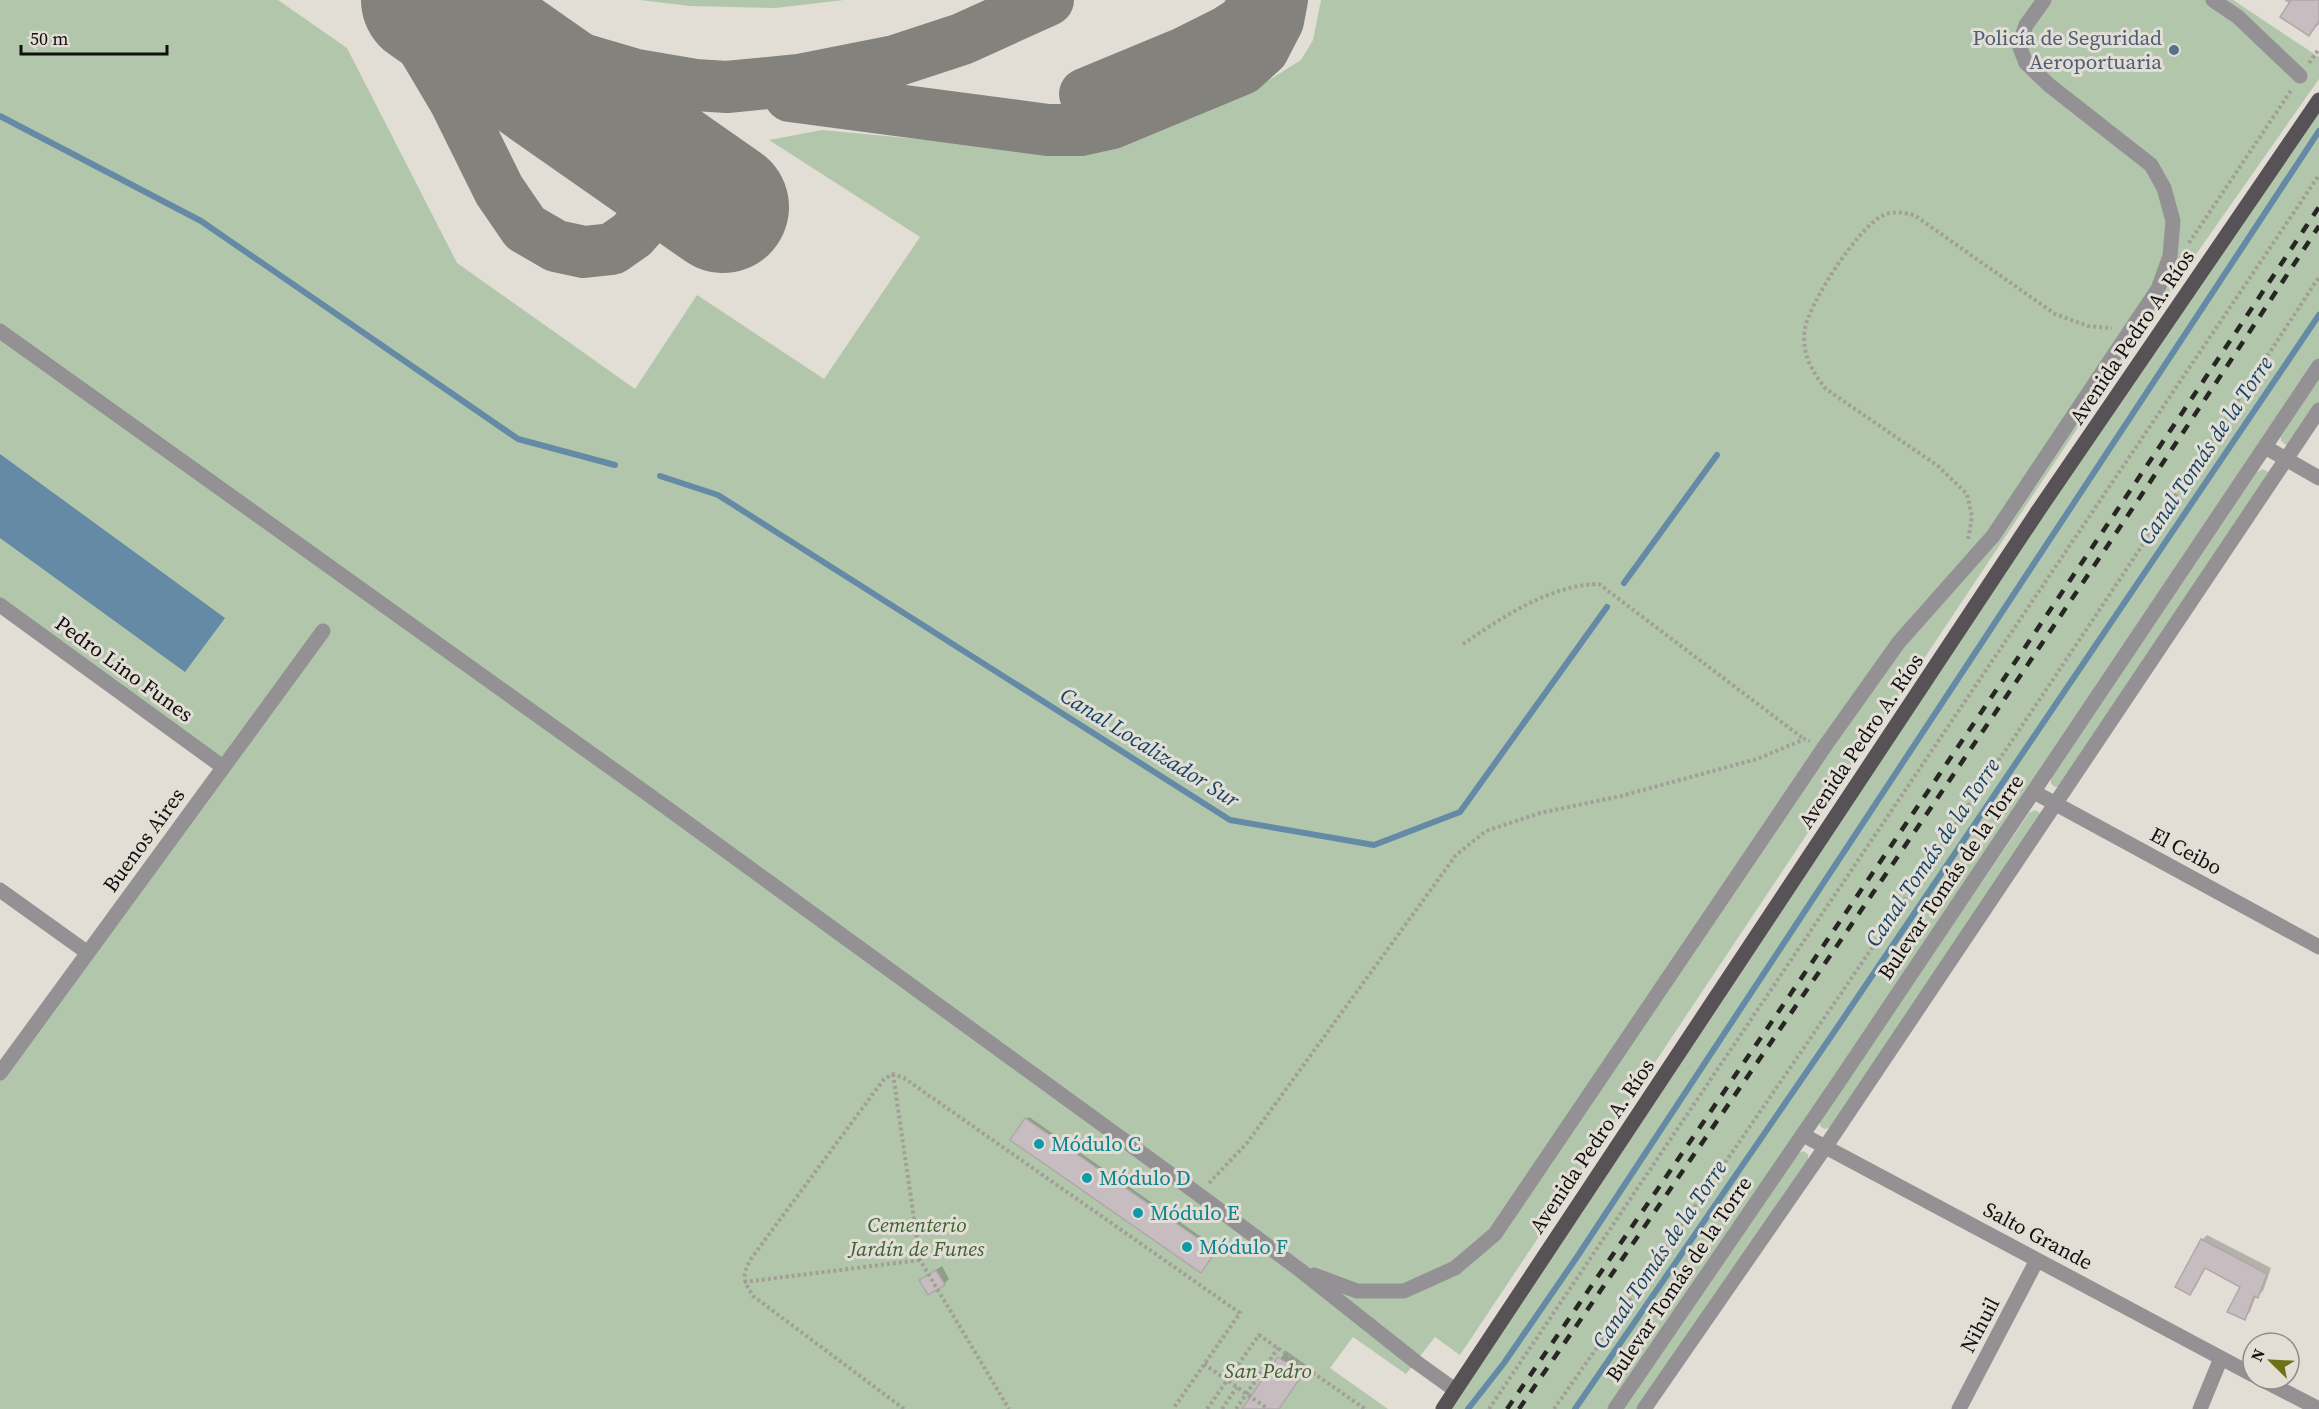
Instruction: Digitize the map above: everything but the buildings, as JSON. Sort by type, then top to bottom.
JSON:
[{"type":"main road","name":"Avenida Pedro A. Ríos","points":[[1443,1409],[2038,511],[2319,100]]},
{"type":"street","points":[[1300,1270],[1357,1291],[1404,1291],[1455,1268],[1495,1234],[1825,746],[1899,642],[1993,536],[2158,289],[2170,256],[2173,221],[2164,188],[2151,165],[2049,85],[2026,63],[2019,45],[2026,25],[2044,0]]},
{"type":"street","points":[[2213,0],[2238,17],[2300,76]]},
{"type":"street","points":[[0,331],[649,795],[1198,1194],[1455,1390]]},
{"type":"street","name":"Bulevar Tomás de la Torre","points":[[1615,1409],[1803,1135],[2319,366]]},
{"type":"street","name":"Bulevar Tomás de la Torre","points":[[1644,1409],[1826,1146],[2319,410]]},
{"type":"street","points":[[2265,447],[2319,478]]},
{"type":"street","name":"Pedro Lino Funes","points":[[0,605],[223,767]]},
{"type":"street","name":"Buenos Aires","points":[[0,1073],[323,631]]},
{"type":"street","name":"El Ceibo","points":[[2034,792],[2319,947]]},
{"type":"street","points":[[0,890],[88,953]]},
{"type":"street","name":"Salto Grande","points":[[1803,1135],[2241,1369]]},
{"type":"street","name":"Nihuil","points":[[1959,1409],[2037,1260]]},
{"type":"street","points":[[2200,1409],[2221,1358]]},
{"type":"street","points":[[2284,1391],[2319,1409]]},
{"type":"path","points":[[2184,251],[2319,49]]},
{"type":"path","points":[[1489,1409],[2319,175]]},
{"type":"path","points":[[1967,544],[1972,517],[1967,494],[1938,466],[1826,388],[1812,372],[1805,351],[1805,330],[1811,309],[1834,270],[1863,231],[1882,216],[1897,212],[1914,215],[2055,314],[2088,326],[2114,328],[2139,319]]},
{"type":"path","points":[[1554,1409],[1871,948],[2319,277]]},
{"type":"path","points":[[1463,644],[1511,612],[1578,584],[1599,584],[1805,739],[1825,746]]},
{"type":"path","points":[[1198,1194],[1247,1143],[1456,855],[1486,831],[1540,813],[1621,796],[1756,759],[1805,739]]},
{"type":"path","points":[[893,1074],[920,1260],[1009,1409]]},
{"type":"path","points":[[904,1409],[753,1296],[744,1282],[744,1273],[750,1260],[884,1079],[893,1074],[904,1078],[1240,1313],[1173,1409]]},
{"type":"path","points":[[744,1282],[920,1260]]},
{"type":"path","points":[[1207,1409],[1259,1335],[1365,1409]]},
{"type":"path","points":[[1236,1409],[1278,1348]]},
{"type":"path","points":[[1204,1364],[1268,1409]]},
{"type":"path","points":[[1222,1409],[1237,1387]]},
{"type":"path","points":[[1350,1409],[1355,1402]]},
{"type":"green space","points":[[0,0],[278,0],[347,48],[457,263],[635,389],[697,295],[824,379],[920,237],[769,140],[822,130],[1066,153],[1099,151],[1261,85],[1301,60],[1313,40],[1321,0],[2233,0],[2319,57],[2319,79],[2143,330],[1460,1355],[1435,1337],[1406,1374],[1353,1337],[1330,1368],[1388,1409],[0,1409],[0,1073],[223,767],[0,605]]},
{"type":"green space","points":[[640,0],[844,0],[775,8],[690,6]]},
{"type":"green space","points":[[2319,100],[2319,366],[1615,1409],[1443,1409]]},
{"type":"green space","points":[[2319,379],[2319,402],[2291,444],[2286,445],[2281,441],[2281,436]]},
{"type":"green space","points":[[2263,469],[2268,472],[2268,479],[2061,787],[2055,787],[2051,784],[2051,778],[2257,472]]},
{"type":"green space","points":[[2035,810],[2040,813],[1830,1128],[1824,1129],[1820,1126],[1820,1120],[2029,813]]},
{"type":"green space","points":[[1803,1151],[1808,1154],[1808,1161],[1638,1409],[1623,1409],[1797,1154]]},
{"type":"water","points":[[0,454],[225,618],[185,672],[0,538]]},
{"type":"waterway","points":[[0,116],[201,221],[518,439],[615,465]]},
{"type":"waterway","points":[[1468,1409],[1504,1363],[1577,1257],[2319,131]]},
{"type":"waterway","name":"Canal Tomás de la Torre","points":[[1575,1409],[1832,1035],[2319,315]]},
{"type":"waterway","name":"Canal Localizador Sur","points":[[1624,583],[1717,455]]},
{"type":"waterway","name":"Canal Localizador Sur","points":[[660,476],[718,495],[1230,820],[1374,845],[1460,812],[1607,607]]},
{"type":"taxiway","points":[[395,0],[455,101],[499,190],[525,228],[556,246],[584,252],[612,249],[632,235],[650,215],[658,183],[653,157]]},
{"type":"taxiway","points":[[435,5],[568,55],[636,75],[695,85],[727,87],[799,80],[895,61],[962,39],[1048,0]]},
{"type":"taxiway","points":[[1085,94],[1184,53],[1228,31],[1243,21],[1257,0]]},
{"type":"taxiway","points":[[790,96],[1048,130],[1080,130],[1112,123],[1242,69],[1263,50],[1278,21],[1282,0]]},
{"type":"runway","points":[[427,0],[723,207]]},
{"type":"railway","points":[[1507,1409],[1916,810],[2319,207]]},
{"type":"railway","points":[[1519,1409],[2023,672],[2319,226]]},
{"type":"place","name":"Policía de Seguridad Aeroportuaria","points":[[2174,50]]},
{"type":"place","name":"Módulo C","points":[[1039,1144]]},
{"type":"place","name":"Módulo D","points":[[1087,1178]]},
{"type":"place","name":"Módulo E","points":[[1138,1213]]},
{"type":"place","name":"Módulo F","points":[[1187,1247]]},
{"type":"park label","name":"Cementerio Jardín de Funes","points":[[917,1237]]},
{"type":"park label","name":"San Pedro","points":[[1268,1371]]}]
